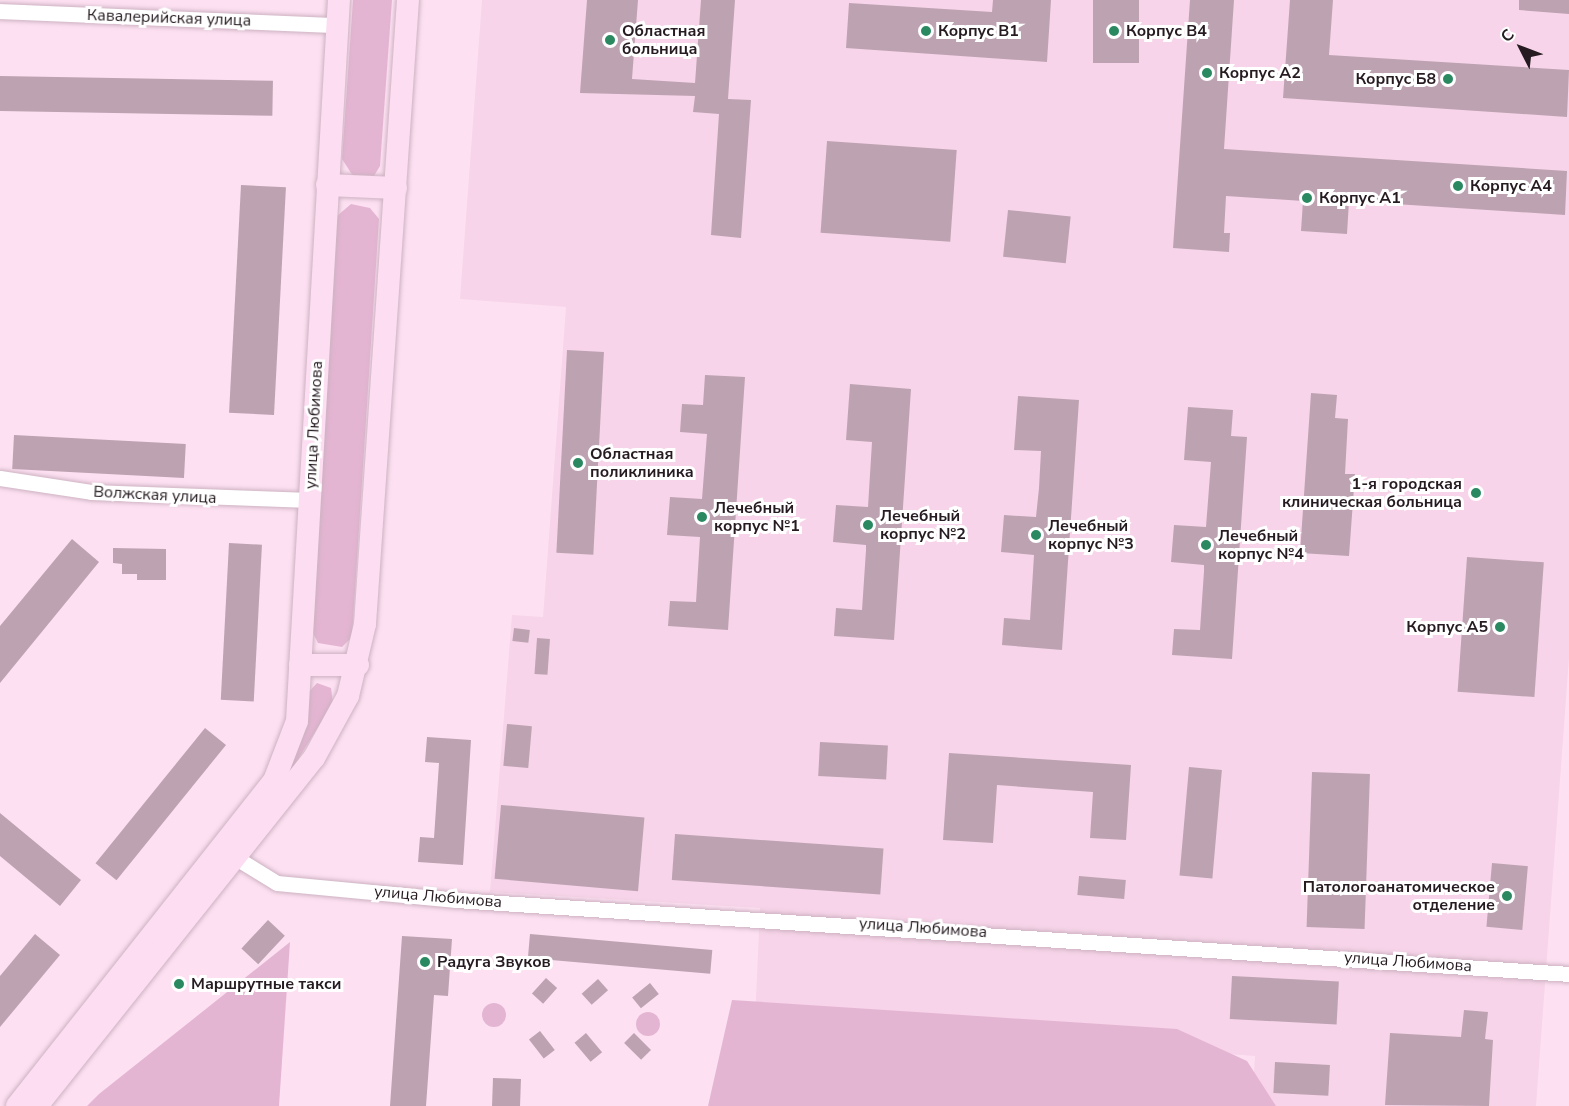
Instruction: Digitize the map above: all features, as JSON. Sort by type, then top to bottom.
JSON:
[{"type":"main road","name":"улица Любимова","points":[[37,1106],[227,853],[274,782],[297,721],[339,0]]},
{"type":"main road","name":"улица Любимова","points":[[17,1106],[227,853],[314,758],[334,726],[358,665],[365,624],[408,0]]},
{"type":"main road","points":[[327,185],[396,188]]},
{"type":"main road","points":[[300,665],[358,665]]},
{"type":"street","name":"Кавалерийская улица","points":[[0,11],[337,24]]},
{"type":"street","name":"Волжская улица","points":[[0,478],[91,492],[310,500]]},
{"type":"street","name":"улица Любимова","points":[[227,853],[277,882],[456,900],[1569,974]]},
{"type":"shaded area","points":[[353,0],[392,0],[380,166],[374,176],[355,179],[342,159]]},
{"type":"shaded area","points":[[482,0],[1569,0],[1569,658],[1536,1106],[1252,1106],[1255,1056],[755,1020],[760,908],[490,892],[512,615],[543,617],[566,307],[460,299]]},
{"type":"shaded area","points":[[351,204],[370,208],[379,219],[352,637],[342,647],[318,643],[313,633],[337,216]]},
{"type":"shaded area","points":[[317,683],[331,688],[333,703],[290,772],[308,693]]},
{"type":"shaded area","points":[[290,942],[279,1106],[87,1106],[99,1094]]},
{"type":"shaded area","points":[[732,1000],[1177,1029],[1247,1061],[1276,1106],[708,1106]]},
{"type":"shaded area","points":[[494,1003],[503,1006],[506,1015],[503,1024],[494,1027],[485,1024],[482,1015],[485,1006]]},
{"type":"shaded area","points":[[648,1012],[657,1015],[660,1024],[657,1033],[648,1036],[639,1033],[636,1024],[639,1015]]},
{"type":"building","points":[[587,0],[638,0],[632,79],[695,83],[701,0],[735,0],[728,99],[751,100],[741,238],[711,235],[719,114],[693,112],[695,96],[580,93]]},
{"type":"building","name":"Корпус В1","points":[[993,0],[1051,0],[1047,62],[846,48],[849,3],[992,12]]},
{"type":"building","name":"Корпус В4","points":[[1093,0],[1139,0],[1139,63],[1093,63]]},
{"type":"building","points":[[1190,0],[1234,0],[1224,149],[1567,171],[1565,215],[1349,201],[1347,234],[1301,231],[1303,201],[1226,196],[1224,233],[1230,233],[1229,252],[1173,248]]},
{"type":"building","name":"Корпус Б8","points":[[1290,0],[1333,0],[1329,55],[1569,70],[1567,117],[1283,98]]},
{"type":"building","points":[[1519,0],[1569,0],[1569,14],[1519,10]]},
{"type":"building","points":[[0,76],[273,81],[272,116],[0,111]]},
{"type":"building","points":[[827,141],[957,150],[950,242],[821,233]]},
{"type":"building","points":[[241,185],[286,187],[274,415],[229,413]]},
{"type":"building","points":[[1008,210],[1071,217],[1066,263],[1003,257]]},
{"type":"building","name":"Областная поликлиника","points":[[567,350],[604,352],[593,555],[556,553]]},
{"type":"building","name":"Лечебный корпус №1","points":[[705,375],[745,377],[728,630],[668,626],[670,601],[696,602],[700,537],[667,535],[670,497],[702,499],[707,434],[680,432],[682,404],[703,405]]},
{"type":"building","name":"Лечебный корпус №2","points":[[850,384],[911,389],[894,640],[834,636],[836,608],[862,610],[866,550],[866,545],[833,542],[836,505],[868,507],[872,442],[846,440]]},
{"type":"building","points":[[1311,393],[1337,395],[1335,418],[1348,419],[1345,474],[1355,474],[1349,556],[1300,553]]},
{"type":"building","name":"Лечебный корпус №3","points":[[1018,396],[1079,400],[1062,650],[1002,645],[1004,618],[1030,620],[1034,555],[1001,552],[1004,515],[1036,517],[1039,488],[1041,451],[1014,450]]},
{"type":"building","name":"Лечебный корпус №4","points":[[1188,407],[1233,410],[1231,436],[1247,437],[1232,659],[1172,655],[1174,629],[1200,630],[1204,571],[1204,565],[1171,562],[1174,525],[1206,527],[1211,462],[1184,460]]},
{"type":"building","points":[[14,435],[186,444],[184,478],[12,469]]},
{"type":"building","points":[[72,539],[99,562],[0,683],[0,626]]},
{"type":"building","points":[[229,543],[262,545],[254,702],[221,700]]},
{"type":"building","points":[[113,548],[166,549],[166,580],[137,580],[137,574],[122,574],[122,564],[113,563]]},
{"type":"building","name":"Корпус А5","points":[[1467,557],[1544,562],[1534,697],[1458,692]]},
{"type":"building","points":[[514,628],[530,630],[528,643],[512,641]]},
{"type":"building","points":[[537,638],[550,639],[547,675],[534,674]]},
{"type":"building","points":[[507,724],[532,726],[528,768],[503,766]]},
{"type":"building","points":[[205,728],[226,745],[116,880],[95,863]]},
{"type":"building","points":[[427,737],[471,740],[463,865],[418,862],[420,837],[434,838],[439,763],[425,762]]},
{"type":"building","points":[[820,742],[888,746],[886,780],[818,776]]},
{"type":"building","points":[[949,753],[1131,765],[1126,840],[1090,838],[1093,792],[997,785],[993,843],[943,840]]},
{"type":"building","points":[[1189,767],[1222,770],[1212,878],[1180,876]]},
{"type":"building","points":[[1312,772],[1370,774],[1365,929],[1307,927]]},
{"type":"building","points":[[501,805],[644,818],[638,891],[495,879]]},
{"type":"building","points":[[0,813],[81,880],[60,906],[0,856]]},
{"type":"building","points":[[675,834],[883,849],[880,894],[672,880]]},
{"type":"building","name":"Патологоанатомическое отделение","points":[[1492,863],[1528,866],[1522,930],[1486,927]]},
{"type":"building","points":[[1079,876],[1126,880],[1124,899],[1077,895]]},
{"type":"building","points":[[268,920],[285,936],[258,964],[241,949]]},
{"type":"building","points":[[35,934],[60,955],[0,1027],[0,976]]},
{"type":"building","points":[[530,934],[712,950],[710,974],[528,958]]},
{"type":"building","points":[[402,936],[452,939],[448,996],[434,995],[426,1106],[390,1106]]},
{"type":"building","points":[[1232,976],[1339,982],[1337,1025],[1230,1019]]},
{"type":"building","points":[[546,978],[557,988],[543,1004],[532,994]]},
{"type":"building","points":[[598,979],[608,990],[592,1005],[582,994]]},
{"type":"building","points":[[650,983],[659,994],[641,1008],[632,997]]},
{"type":"building","points":[[1464,1010],[1488,1012],[1485,1039],[1493,1040],[1489,1106],[1385,1105],[1390,1033],[1461,1037]]},
{"type":"building","points":[[540,1031],[555,1050],[544,1059],[529,1040]]},
{"type":"building","points":[[586,1033],[602,1052],[591,1062],[575,1043]]},
{"type":"building","points":[[634,1033],[651,1050],[641,1060],[624,1043]]},
{"type":"building","points":[[1275,1062],[1330,1065],[1328,1096],[1273,1093]]},
{"type":"building","points":[[493,1078],[521,1079],[520,1106],[492,1106]]},
{"type":"place","name":"Корпус В1","points":[[926,31]]},
{"type":"place","name":"Корпус В4","points":[[1114,31]]},
{"type":"place","name":"Областная больница","points":[[610,40]]},
{"type":"place","name":"Корпус А2","points":[[1207,73]]},
{"type":"place","name":"Корпус Б8","points":[[1448,79]]},
{"type":"place","name":"Корпус А4","points":[[1458,186]]},
{"type":"place","name":"Корпус А1","points":[[1307,198]]},
{"type":"place","name":"Областная поликлиника","points":[[578,463]]},
{"type":"place","name":"1-я городская клиническая больница","points":[[1476,493]]},
{"type":"place","name":"Лечебный корпус №1","points":[[702,517]]},
{"type":"place","name":"Лечебный корпус №2","points":[[868,525]]},
{"type":"place","name":"Лечебный корпус №3","points":[[1036,535]]},
{"type":"place","name":"Лечебный корпус №4","points":[[1206,545]]},
{"type":"place","name":"Корпус А5","points":[[1500,627]]},
{"type":"place","name":"Патологоанатомическое отделение","points":[[1507,896]]},
{"type":"place","name":"Радуга Звуков","points":[[425,962]]},
{"type":"place","name":"Маршрутные такси","points":[[179,984]]}]
